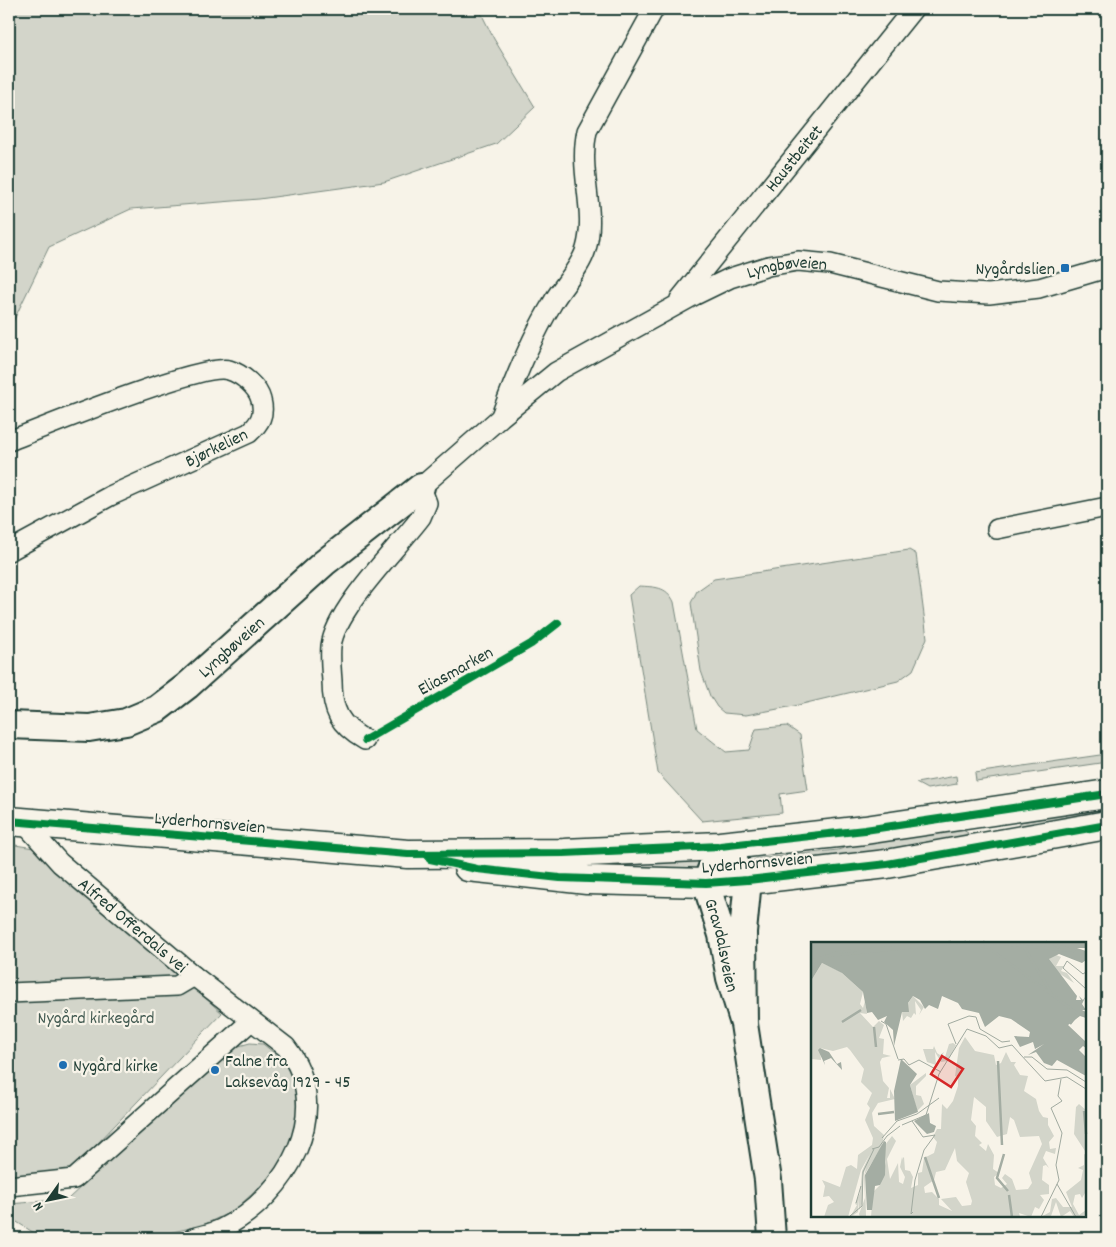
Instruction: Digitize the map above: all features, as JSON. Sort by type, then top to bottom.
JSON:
[{"type":"main road","name":"Lyngbøveien","points":[[9,725],[89,728],[126,722],[157,709],[187,686],[324,563],[421,487]]},
{"type":"main road","name":"Lyderhornsveien","points":[[16,822],[408,854],[564,853],[720,846],[865,830],[1107,794]]},
{"type":"main road","name":"Lyderhornsveien","points":[[408,854],[478,869],[560,878],[706,883],[887,864],[1107,825]]},
{"type":"main road","points":[[720,846],[748,880]]},
{"type":"main road","name":"Gravdalsveien","points":[[720,846],[706,883],[722,935],[730,978],[744,1024]]},
{"type":"main road","name":"Gravdalsveien","points":[[748,880],[742,932],[744,1024],[768,1180],[772,1238]]},
{"type":"street","name":"Lyngbøveien","points":[[501,417],[541,322],[586,249],[590,212],[583,167],[587,131],[654,9]]},
{"type":"street","name":"Haustbeitet","points":[[674,305],[913,9]]},
{"type":"street","name":"Lyngbøveien","points":[[421,487],[556,372],[674,305],[730,278],[768,266],[798,261],[830,264],[938,291],[989,294],[1039,288],[1107,268]]},
{"type":"street","name":"Bjørkelien","points":[[9,441],[119,399],[209,369],[228,369],[246,379],[259,394],[264,411],[260,423],[249,433],[110,496],[9,551]]},
{"type":"street","points":[[365,740],[346,729],[335,711],[332,692],[331,645],[336,629],[348,607],[421,517],[427,503],[421,487]]},
{"type":"street","points":[[997,529],[1107,507]]},
{"type":"street","name":"Alfred Offerdals vei","points":[[16,822],[60,863],[194,976],[286,1047],[297,1062],[305,1086],[306,1116],[298,1149],[280,1182],[253,1208],[222,1229],[193,1238]]},
{"type":"street","points":[[9,993],[176,986],[194,976]]},
{"type":"street","points":[[9,1186],[74,1179],[251,1021]]},
{"type":"green space","points":[[9,9],[479,9],[494,39],[535,107],[496,144],[384,182],[259,199],[131,209],[49,247],[9,330]]},
{"type":"green space","points":[[909,550],[916,554],[927,638],[913,670],[898,681],[794,706],[746,715],[724,713],[717,707],[710,696],[701,671],[691,603],[697,591],[714,579]]},
{"type":"green space","points":[[639,586],[660,588],[668,593],[674,602],[697,729],[726,752],[749,750],[756,729],[787,726],[800,735],[808,790],[780,794],[782,813],[702,821],[658,773],[629,595]]},
{"type":"green space","points":[[1107,754],[1107,762],[976,781],[975,773]]},
{"type":"green space","points":[[956,776],[957,784],[927,789],[916,783]]},
{"type":"green space","points":[[1107,800],[1107,811],[1021,828],[1018,825],[1020,822],[1063,815]]},
{"type":"green space","points":[[958,827],[968,833],[960,840],[814,861],[753,865],[750,863],[756,859],[838,850],[850,846],[859,840]]},
{"type":"green space","name":"Nygård kirkegård","points":[[9,844],[40,849],[222,1013],[55,1188],[9,1196]]},
{"type":"green space","points":[[516,859],[699,859],[700,862],[699,869],[634,873]]},
{"type":"green space","points":[[250,1043],[263,1044],[278,1056],[290,1072],[296,1089],[297,1122],[287,1152],[276,1171],[235,1210],[203,1225],[160,1235],[121,1238],[42,1238],[9,1217],[9,1204],[68,1199],[216,1061],[235,1047]]},
{"type":"cycle path","name":"Eliasmarken","points":[[365,740],[531,644],[558,623]]},
{"type":"cycle path","points":[[9,821],[408,854],[564,853],[720,846],[865,830],[1107,794]]},
{"type":"cycle path","points":[[430,859],[477,869],[560,878],[706,883],[887,864],[1107,825]]},
{"type":"place","name":"Nygårdslien","points":[[1065,268]]},
{"type":"place","name":"Nygård kirke","points":[[63,1065]]},
{"type":"place","name":"Falne fra Laksevåg 1929 - 45","points":[[215,1070]]}]
